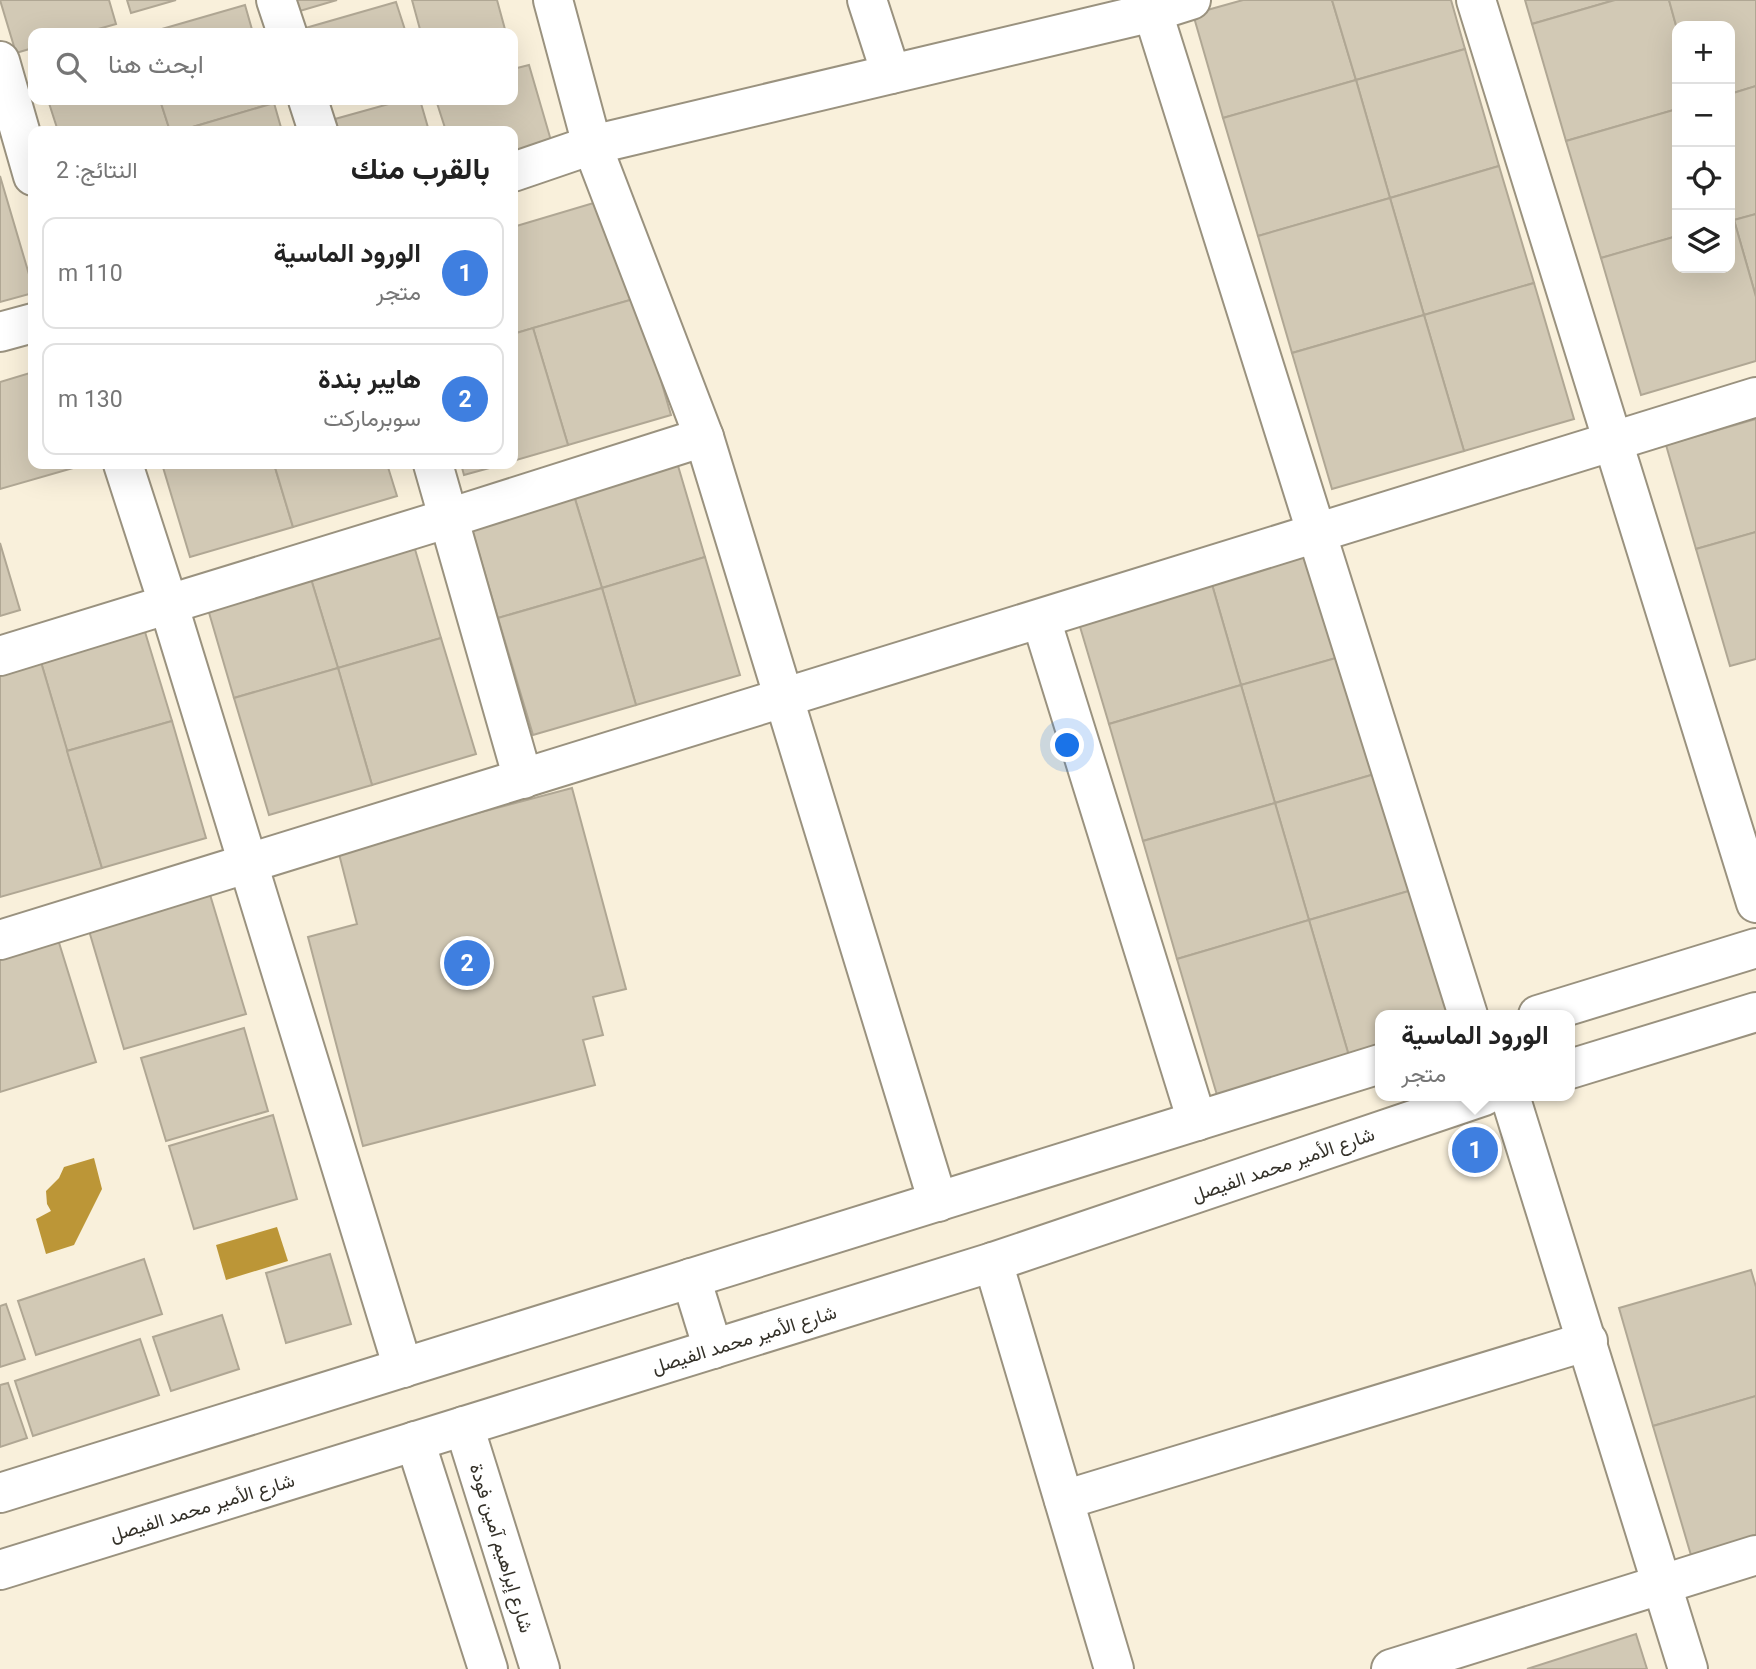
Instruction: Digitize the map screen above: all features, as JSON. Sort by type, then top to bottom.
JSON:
[{"type":"street","points":[[276,0],[284,28]]},
{"type":"street","points":[[553,0],[592,145],[704,437],[938,1202]]},
{"type":"street","points":[[867,0],[891,74]]},
{"type":"street","points":[[518,170],[592,145],[891,74],[1151,6],[1191,0]]},
{"type":"street","points":[[1476,0],[1756,903]]},
{"type":"street","points":[[1151,6],[1466,1010]]},
{"type":"street","points":[[0,61],[28,159]]},
{"type":"street","points":[[310,105],[316,126]]},
{"type":"street","points":[[0,332],[28,324]]},
{"type":"street","points":[[0,940],[1756,397]]},
{"type":"street","points":[[0,656],[704,437]]},
{"type":"street","points":[[124,469],[169,603],[404,1368]]},
{"type":"street","points":[[434,469],[523,779]]},
{"type":"street","points":[[1041,619],[1197,1121]]},
{"type":"street","points":[[1554,1010],[1756,948]]},
{"type":"street","points":[[1575,1067],[1756,1012]]},
{"type":"street","points":[[0,1493],[1375,1066]]},
{"type":"street","name":"شارع الأمير محمد الفيصل","points":[[0,1570],[993,1262],[1469,1101]]},
{"type":"street","points":[[1512,1101],[1688,1669]]},
{"type":"street","points":[[993,1262],[1114,1669]]},
{"type":"street","points":[[691,1278],[713,1349]]},
{"type":"street","points":[[1064,1500],[1588,1340]]},
{"type":"street","name":"شارع إبراهيم آمين فودة","points":[[464,1426],[540,1669]]},
{"type":"street","points":[[415,1441],[488,1669]]},
{"type":"street","points":[[1391,1669],[1756,1555]]},
{"type":"shaded area","points":[[94,1158],[102,1189],[74,1245],[46,1254],[36,1219],[51,1211],[47,1204],[46,1191],[59,1178],[64,1167]]},
{"type":"shaded area","points":[[277,1227],[288,1261],[226,1280],[216,1245]]},
{"type":"building","points":[[0,0],[109,0],[116,24],[102,28],[28,28],[28,49],[16,53]]},
{"type":"building","points":[[127,0],[176,0],[131,13]]},
{"type":"building","points":[[289,0],[337,0],[293,13]]},
{"type":"building","points":[[412,0],[497,0],[505,28],[420,28]]},
{"type":"building","points":[[1243,0],[1332,0],[1356,80],[1223,118],[1193,14]]},
{"type":"building","points":[[1332,0],[1451,0],[1465,49],[1356,80]]},
{"type":"building","points":[[1525,0],[1615,0],[1532,24]]},
{"type":"building","points":[[1615,0],[1669,0],[1675,21],[1672,21],[1672,110],[1566,141],[1532,24]]},
{"type":"building","points":[[1669,0],[1756,0],[1756,86],[1735,92],[1735,21],[1675,21]]},
{"type":"building","points":[[396,2],[404,28],[305,28]]},
{"type":"building","points":[[245,5],[252,28],[165,28]]},
{"type":"building","points":[[1465,49],[1499,166],[1390,198],[1356,80]]},
{"type":"building","points":[[529,65],[552,144],[518,154],[518,126],[444,126],[438,105],[518,105],[518,68]]},
{"type":"building","points":[[1356,80],[1390,198],[1258,236],[1223,118]]},
{"type":"building","points":[[1756,86],[1756,214],[1735,220],[1735,147],[1735,92]]},
{"type":"building","points":[[50,105],[162,105],[168,126],[56,126]]},
{"type":"building","points":[[162,105],[267,105],[196,126],[168,126]]},
{"type":"building","points":[[275,105],[281,126],[196,126]]},
{"type":"building","points":[[385,105],[421,105],[428,126],[337,126],[335,119]]},
{"type":"building","points":[[1672,110],[1672,237],[1601,258],[1566,141]]},
{"type":"building","points":[[1499,166],[1534,283],[1424,315],[1390,198]]},
{"type":"building","points":[[0,176],[28,271],[28,294],[0,302]]},
{"type":"building","points":[[1390,198],[1424,315],[1292,353],[1258,236]]},
{"type":"building","points":[[607,199],[637,298],[518,333],[518,226]]},
{"type":"building","points":[[1756,214],[1756,297],[1735,224],[1735,220]]},
{"type":"building","points":[[1735,224],[1756,297],[1756,361],[1641,395],[1601,258],[1672,237],[1672,273],[1735,273]]},
{"type":"building","points":[[1534,283],[1574,419],[1464,451],[1424,315]]},
{"type":"building","points":[[637,298],[671,415],[568,445],[533,328]]},
{"type":"building","points":[[1424,315],[1464,451],[1332,489],[1292,353]]},
{"type":"building","points":[[533,328],[568,445],[518,460],[518,332]]},
{"type":"building","points":[[28,374],[28,469],[70,469],[0,489],[0,382]]},
{"type":"building","points":[[1756,419],[1756,532],[1696,549],[1666,445]]},
{"type":"building","points":[[676,459],[705,557],[602,588],[572,489]]},
{"type":"building","points":[[164,469],[276,469],[293,527],[190,557]]},
{"type":"building","points":[[276,469],[389,469],[397,496],[293,527]]},
{"type":"building","points":[[462,469],[486,469],[464,475]]},
{"type":"building","points":[[572,489],[602,588],[498,618],[469,519]]},
{"type":"building","points":[[1756,532],[1756,659],[1730,666],[1696,549]]},
{"type":"building","points":[[412,539],[441,638],[338,668],[308,569]]},
{"type":"building","points":[[0,543],[20,610],[0,616]]},
{"type":"building","points":[[1320,550],[1350,654],[1241,685],[1211,581]]},
{"type":"building","points":[[705,557],[740,675],[636,705],[602,588]]},
{"type":"building","points":[[308,569],[338,668],[234,698],[205,599]]},
{"type":"building","points":[[1211,581],[1241,685],[1109,724],[1078,620]]},
{"type":"building","points":[[602,588],[636,705],[533,735],[498,618]]},
{"type":"building","points":[[142,622],[172,721],[67,751],[38,652]]},
{"type":"building","points":[[441,638],[476,754],[372,785],[338,668]]},
{"type":"building","points":[[38,652],[102,868],[0,897],[0,663]]},
{"type":"building","points":[[1350,654],[1385,771],[1275,803],[1241,685]]},
{"type":"building","points":[[338,668],[372,785],[269,815],[234,698]]},
{"type":"building","points":[[1241,685],[1275,803],[1143,841],[1109,724]]},
{"type":"building","points":[[172,721],[206,838],[102,868],[67,751]]},
{"type":"building","points":[[1385,771],[1419,888],[1309,920],[1275,803]]},
{"type":"building","points":[[572,788],[626,989],[593,997],[603,1035],[583,1040],[595,1085],[363,1146],[308,937],[357,924],[338,850]]},
{"type":"building","points":[[1275,803],[1309,920],[1177,959],[1143,841]]},
{"type":"building","points":[[208,888],[246,1014],[124,1049],[87,924]]},
{"type":"building","points":[[1419,888],[1455,1010],[1375,1010],[1375,1048],[1349,1056],[1309,920]]},
{"type":"building","points":[[1309,920],[1349,1056],[1217,1095],[1177,959]]},
{"type":"building","points":[[56,933],[96,1062],[0,1092],[0,951]]},
{"type":"building","points":[[244,1028],[268,1111],[166,1141],[141,1058]]},
{"type":"building","points":[[273,1115],[297,1199],[194,1229],[169,1146]]},
{"type":"building","points":[[330,1254],[351,1324],[286,1343],[266,1273]]},
{"type":"building","points":[[144,1259],[162,1314],[36,1355],[18,1301]]},
{"type":"building","points":[[1751,1270],[1756,1287],[1756,1396],[1653,1426],[1619,1308]]},
{"type":"building","points":[[6,1304],[25,1359],[0,1367],[0,1306]]},
{"type":"building","points":[[222,1315],[239,1369],[171,1391],[153,1337]]},
{"type":"building","points":[[140,1339],[159,1395],[33,1436],[15,1381]]},
{"type":"building","points":[[8,1383],[27,1438],[0,1447],[0,1385]]},
{"type":"building","points":[[1756,1396],[1756,1544],[1693,1562],[1653,1426]]},
{"type":"building","points":[[1636,1634],[1647,1669],[1527,1669]]},
{"type":"place","name":"هايبر بندة","points":[[467,963]]},
{"type":"place","name":"الورود الماسية","points":[[1475,1150]]}]
